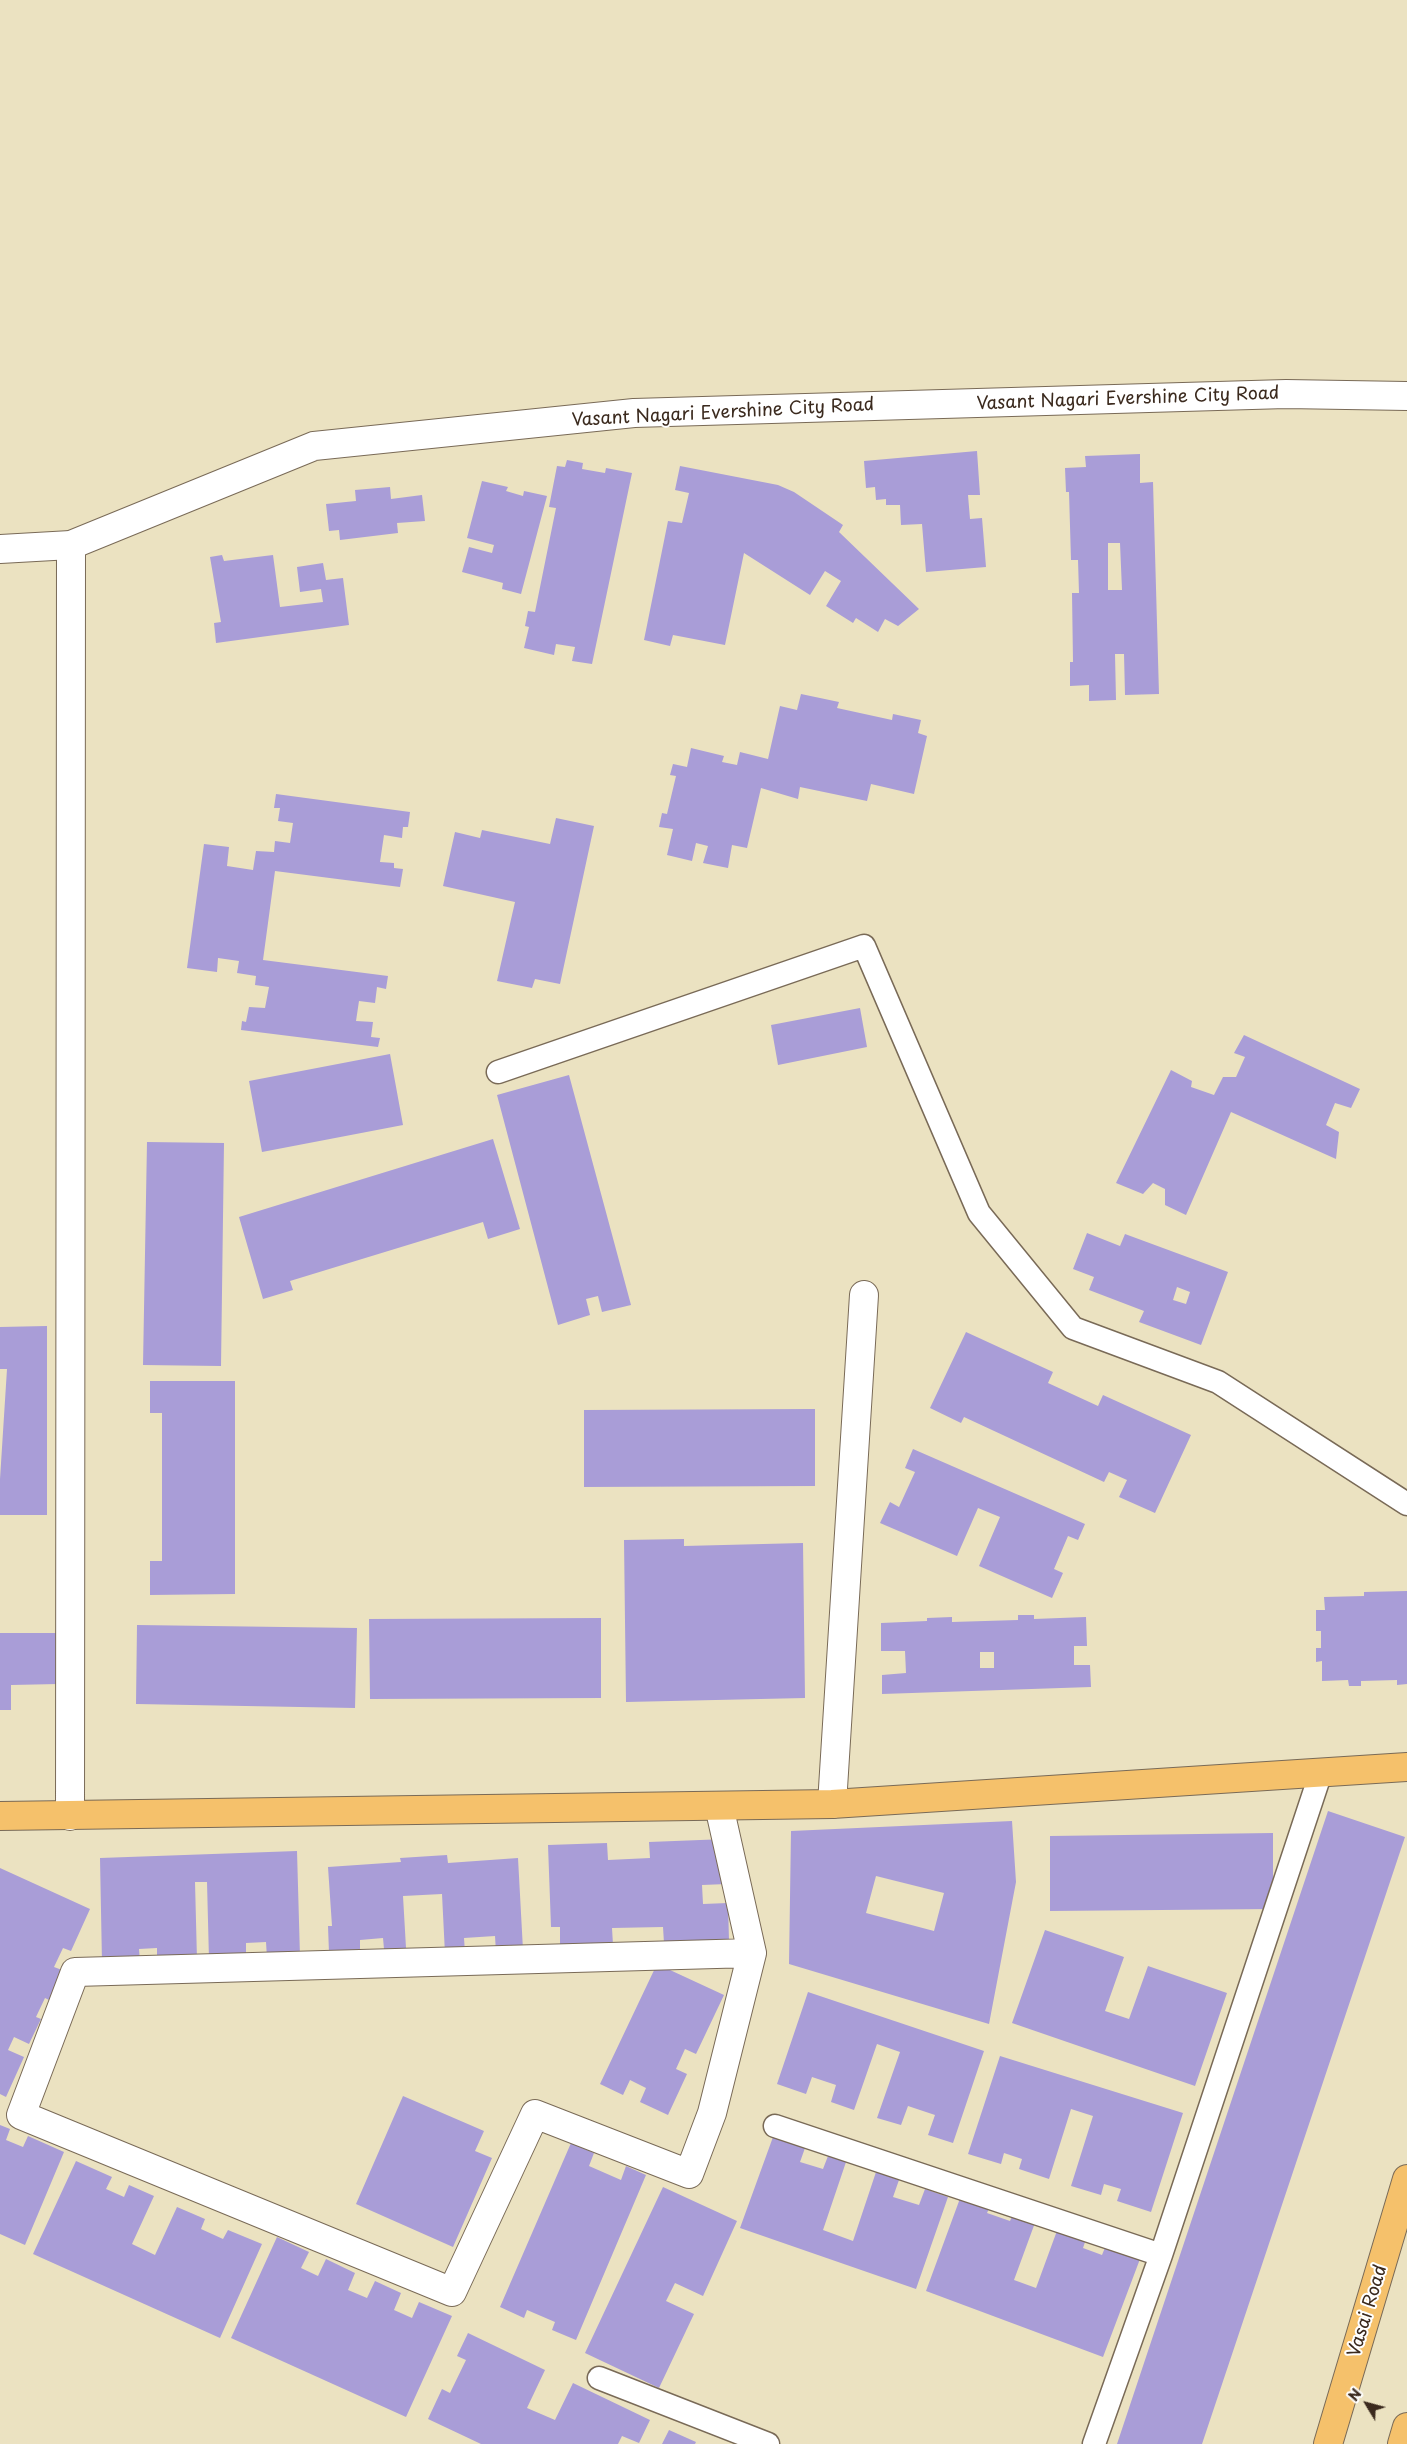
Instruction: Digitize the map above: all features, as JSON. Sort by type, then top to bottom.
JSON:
[{"type":"main road","points":[[0,1816],[832,1804],[1407,1767]]},
{"type":"main road","name":"Vasai Road","points":[[1328,2444],[1407,2179]]},
{"type":"main road","points":[[1402,2444],[1407,2427]]},
{"type":"street","name":"Vasant Nagari Evershine City Road","points":[[0,549],[71,545],[314,446],[634,413],[1286,394],[1407,396]]},
{"type":"street","points":[[70,1816],[71,545]]},
{"type":"street","points":[[832,1804],[864,1295]]},
{"type":"street","points":[[719,1806],[752,1953],[712,2113],[689,2174],[535,2114],[452,2292],[21,2115],[76,1972],[752,1953]]},
{"type":"lane","points":[[498,1072],[864,946],[980,1212],[1073,1328],[1218,1382],[1407,1504]]},
{"type":"lane","points":[[1094,2444],[1161,2255],[1321,1772]]},
{"type":"lane","points":[[775,2126],[1161,2255]]},
{"type":"lane","points":[[599,2378],[768,2444]]},
{"type":"building","points":[[977,451],[980,495],[968,495],[970,519],[982,518],[986,567],[926,572],[922,524],[901,525],[900,505],[886,505],[886,499],[876,500],[875,487],[866,488],[864,461]]},
{"type":"building","points":[[1140,454],[1140,483],[1153,482],[1159,694],[1125,695],[1124,654],[1115,654],[1116,700],[1089,701],[1089,685],[1070,686],[1070,662],[1073,662],[1072,593],[1079,593],[1078,560],[1071,560],[1069,492],[1066,492],[1065,468],[1086,467],[1085,456]],"holes":[[[1108,543],[1120,543],[1122,590],[1108,590]]]},
{"type":"building","points":[[567,460],[583,463],[582,469],[605,473],[606,468],[632,473],[592,664],[572,661],[575,647],[556,644],[554,655],[524,648],[529,627],[525,626],[528,611],[535,612],[556,508],[549,507],[557,466],[565,467]]},
{"type":"building","points":[[680,466],[778,485],[794,492],[843,525],[839,532],[919,609],[898,626],[885,619],[878,632],[856,618],[853,623],[826,606],[841,581],[825,571],[810,595],[744,553],[725,645],[673,635],[670,646],[644,640],[668,521],[682,523],[689,493],[675,490]]},
{"type":"building","points":[[482,481],[508,487],[506,491],[523,496],[524,491],[547,496],[521,594],[502,589],[503,583],[462,572],[469,547],[492,553],[494,545],[467,538]]},
{"type":"building","points":[[390,487],[391,499],[422,495],[425,521],[397,523],[398,533],[340,540],[339,530],[329,531],[326,504],[356,501],[355,490]]},
{"type":"building","points":[[222,555],[224,561],[273,555],[280,607],[323,602],[321,589],[300,592],[297,567],[323,563],[326,580],[343,578],[349,625],[216,643],[214,623],[221,622],[210,557]]},
{"type":"building","points":[[801,694],[839,702],[837,708],[892,720],[893,714],[921,720],[918,733],[927,736],[914,794],[871,784],[867,801],[800,787],[798,799],[761,788],[747,848],[732,845],[728,868],[703,863],[708,846],[696,843],[692,861],[667,855],[673,829],[659,827],[662,813],[667,814],[676,776],[670,775],[673,764],[687,767],[691,748],[724,756],[722,762],[737,765],[740,752],[768,759],[780,706],[797,710]]},
{"type":"building","points":[[276,794],[410,812],[408,827],[403,827],[402,838],[384,835],[380,862],[394,863],[394,868],[403,869],[400,887],[275,871],[263,960],[388,976],[386,989],[377,987],[375,1003],[359,1001],[356,1021],[373,1022],[371,1037],[380,1038],[378,1047],[241,1030],[242,1021],[246,1022],[249,1007],[265,1008],[269,987],[255,985],[256,976],[237,973],[239,961],[218,958],[217,972],[187,968],[204,844],[229,847],[227,866],[253,870],[256,851],[274,852],[275,841],[290,843],[293,823],[278,821],[280,808],[274,808]]},
{"type":"building","points":[[556,818],[594,826],[560,984],[535,979],[532,988],[497,981],[515,902],[443,886],[455,832],[480,838],[482,830],[550,844]]},
{"type":"building","points":[[860,1008],[867,1047],[778,1065],[771,1025]]},
{"type":"building","points":[[1244,1035],[1360,1089],[1351,1108],[1335,1103],[1326,1125],[1339,1132],[1336,1159],[1231,1112],[1186,1215],[1165,1205],[1165,1189],[1153,1183],[1143,1194],[1116,1183],[1171,1070],[1192,1081],[1191,1087],[1214,1095],[1223,1077],[1236,1077],[1245,1057],[1234,1053]]},
{"type":"building","points":[[390,1054],[403,1125],[262,1152],[249,1081]]},
{"type":"building","points":[[569,1075],[631,1305],[602,1312],[598,1296],[586,1299],[590,1315],[558,1325],[497,1095]]},
{"type":"building","points":[[493,1139],[520,1229],[488,1239],[483,1222],[290,1281],[293,1290],[263,1299],[239,1217]]},
{"type":"building","points":[[147,1142],[224,1143],[221,1366],[143,1365]]},
{"type":"building","points":[[1087,1233],[1120,1246],[1125,1234],[1228,1272],[1201,1345],[1139,1322],[1144,1311],[1089,1290],[1094,1277],[1073,1269]],"holes":[[[1177,1287],[1190,1292],[1186,1304],[1173,1300]]]},
{"type":"building","points":[[47,1326],[47,1515],[0,1515],[0,1479],[7,1369],[0,1369],[0,1327]]},
{"type":"building","points":[[966,1332],[1053,1372],[1048,1383],[1098,1406],[1103,1395],[1191,1435],[1155,1513],[1119,1497],[1127,1480],[1109,1472],[1104,1482],[964,1417],[961,1423],[930,1408]]},
{"type":"building","points":[[150,1381],[235,1381],[235,1594],[150,1595],[150,1561],[162,1561],[162,1413],[150,1413]]},
{"type":"building","points":[[815,1409],[815,1486],[584,1487],[584,1410]]},
{"type":"building","points":[[913,1449],[1085,1524],[1078,1540],[1068,1536],[1054,1569],[1063,1573],[1052,1598],[979,1566],[1000,1517],[978,1508],[957,1556],[880,1523],[890,1502],[899,1507],[915,1472],[905,1468]]},
{"type":"building","points":[[684,1539],[684,1546],[803,1543],[805,1698],[626,1702],[624,1540]]},
{"type":"building","points":[[1407,1591],[1407,1684],[1397,1685],[1397,1680],[1361,1681],[1361,1686],[1349,1686],[1348,1680],[1322,1681],[1322,1661],[1316,1662],[1316,1648],[1321,1648],[1321,1631],[1316,1631],[1316,1610],[1325,1610],[1324,1597],[1364,1596],[1364,1592]]},
{"type":"building","points":[[1018,1615],[1034,1615],[1034,1619],[1086,1617],[1087,1646],[1074,1646],[1074,1665],[1090,1665],[1091,1687],[882,1694],[882,1675],[906,1673],[905,1651],[881,1651],[881,1623],[927,1621],[927,1618],[952,1617],[952,1622],[1018,1620]],"holes":[[[980,1652],[994,1652],[994,1668],[980,1668]]]},
{"type":"building","points":[[601,1618],[601,1698],[370,1699],[369,1619]]},
{"type":"building","points":[[137,1625],[357,1628],[355,1708],[136,1704]]},
{"type":"building","points":[[0,1633],[67,1633],[58,1684],[11,1685],[11,1710],[0,1710]]},
{"type":"building","points":[[1328,1811],[1405,1837],[1202,2444],[1117,2444]]},
{"type":"building","points":[[1012,1821],[1016,1882],[989,2024],[789,1964],[791,1831]],"holes":[[[876,1876],[944,1893],[934,1931],[866,1913]]]},
{"type":"building","points":[[1273,1833],[1273,1909],[1050,1911],[1050,1836]]},
{"type":"building","points":[[726,1839],[727,1884],[702,1885],[703,1904],[728,1903],[729,1941],[664,1943],[663,1927],[612,1928],[613,1945],[560,1947],[560,1927],[551,1927],[548,1845],[607,1843],[608,1860],[650,1858],[649,1842]]},
{"type":"building","points":[[297,1851],[300,1957],[267,1958],[266,1942],[246,1943],[246,1959],[209,1960],[207,1882],[195,1882],[197,1960],[157,1961],[157,1948],[139,1949],[140,1962],[102,1963],[100,1858]]},
{"type":"building","points":[[447,1855],[448,1863],[518,1858],[523,1950],[496,1952],[495,1936],[464,1938],[465,1953],[445,1954],[442,1894],[403,1896],[406,1948],[384,1949],[383,1938],[360,1940],[360,1950],[329,1953],[328,1926],[332,1926],[328,1867],[401,1862],[400,1858]]},
{"type":"building","points":[[0,1868],[90,1909],[71,1951],[63,1948],[54,1967],[62,1970],[49,2000],[45,1998],[36,2017],[41,2019],[29,2044],[14,2037],[8,2050],[24,2057],[6,2097],[0,2094]]},
{"type":"building","points":[[1045,1930],[1124,1957],[1105,2011],[1129,2019],[1148,1966],[1227,1993],[1195,2086],[1012,2023]]},
{"type":"building","points":[[657,1964],[724,1995],[696,2054],[685,2049],[676,2069],[687,2074],[668,2115],[640,2102],[646,2088],[630,2080],[623,2095],[600,2084]]},
{"type":"building","points":[[808,1992],[984,2051],[953,2143],[928,2135],[935,2115],[908,2106],[901,2125],[877,2118],[900,2052],[877,2044],[854,2110],[831,2102],[836,2085],[812,2077],[806,2094],[777,2084]]},
{"type":"building","points":[[1000,2056],[1183,2113],[1151,2212],[1117,2201],[1121,2189],[1104,2184],[1101,2195],[1071,2186],[1093,2116],[1071,2109],[1049,2179],[1019,2169],[1022,2159],[1004,2153],[1001,2164],[968,2154]]},
{"type":"building","points":[[403,2096],[484,2131],[475,2151],[492,2158],[453,2247],[356,2204]]},
{"type":"building","points":[[0,2125],[10,2129],[6,2140],[23,2147],[28,2136],[64,2152],[25,2245],[0,2234]]},
{"type":"building","points":[[773,2137],[805,2148],[800,2162],[823,2169],[828,2156],[846,2162],[823,2230],[853,2241],[876,2172],[899,2180],[893,2197],[919,2205],[925,2189],[948,2197],[916,2289],[740,2228]]},
{"type":"building","points":[[571,2143],[594,2153],[589,2166],[621,2180],[626,2166],[646,2175],[576,2340],[552,2330],[555,2322],[527,2310],[524,2318],[500,2307]]},
{"type":"building","points":[[76,2161],[112,2177],[106,2189],[124,2197],[129,2185],[154,2196],[132,2244],[155,2255],[177,2207],[205,2219],[201,2229],[223,2239],[228,2230],[262,2244],[220,2338],[33,2254]]},
{"type":"building","points":[[663,2187],[737,2221],[703,2296],[675,2283],[666,2301],[694,2314],[659,2388],[585,2353]]},
{"type":"building","points":[[962,2193],[991,2204],[987,2213],[1010,2221],[1014,2212],[1036,2220],[1014,2280],[1036,2288],[1058,2228],[1086,2239],[1083,2248],[1102,2255],[1106,2245],[1140,2259],[1103,2357],[926,2291]]},
{"type":"building","points":[[277,2237],[309,2252],[301,2268],[318,2276],[326,2259],[355,2273],[348,2290],[367,2298],[375,2281],[401,2293],[394,2310],[412,2318],[419,2302],[452,2316],[406,2417],[231,2338]]},
{"type":"building","points":[[468,2333],[545,2370],[527,2408],[555,2420],[573,2383],[650,2420],[639,2443],[622,2436],[618,2444],[481,2444],[428,2419],[442,2389],[450,2393],[466,2360],[457,2356]]},
{"type":"building","points":[[669,2430],[696,2442],[695,2444],[662,2444]]}]
